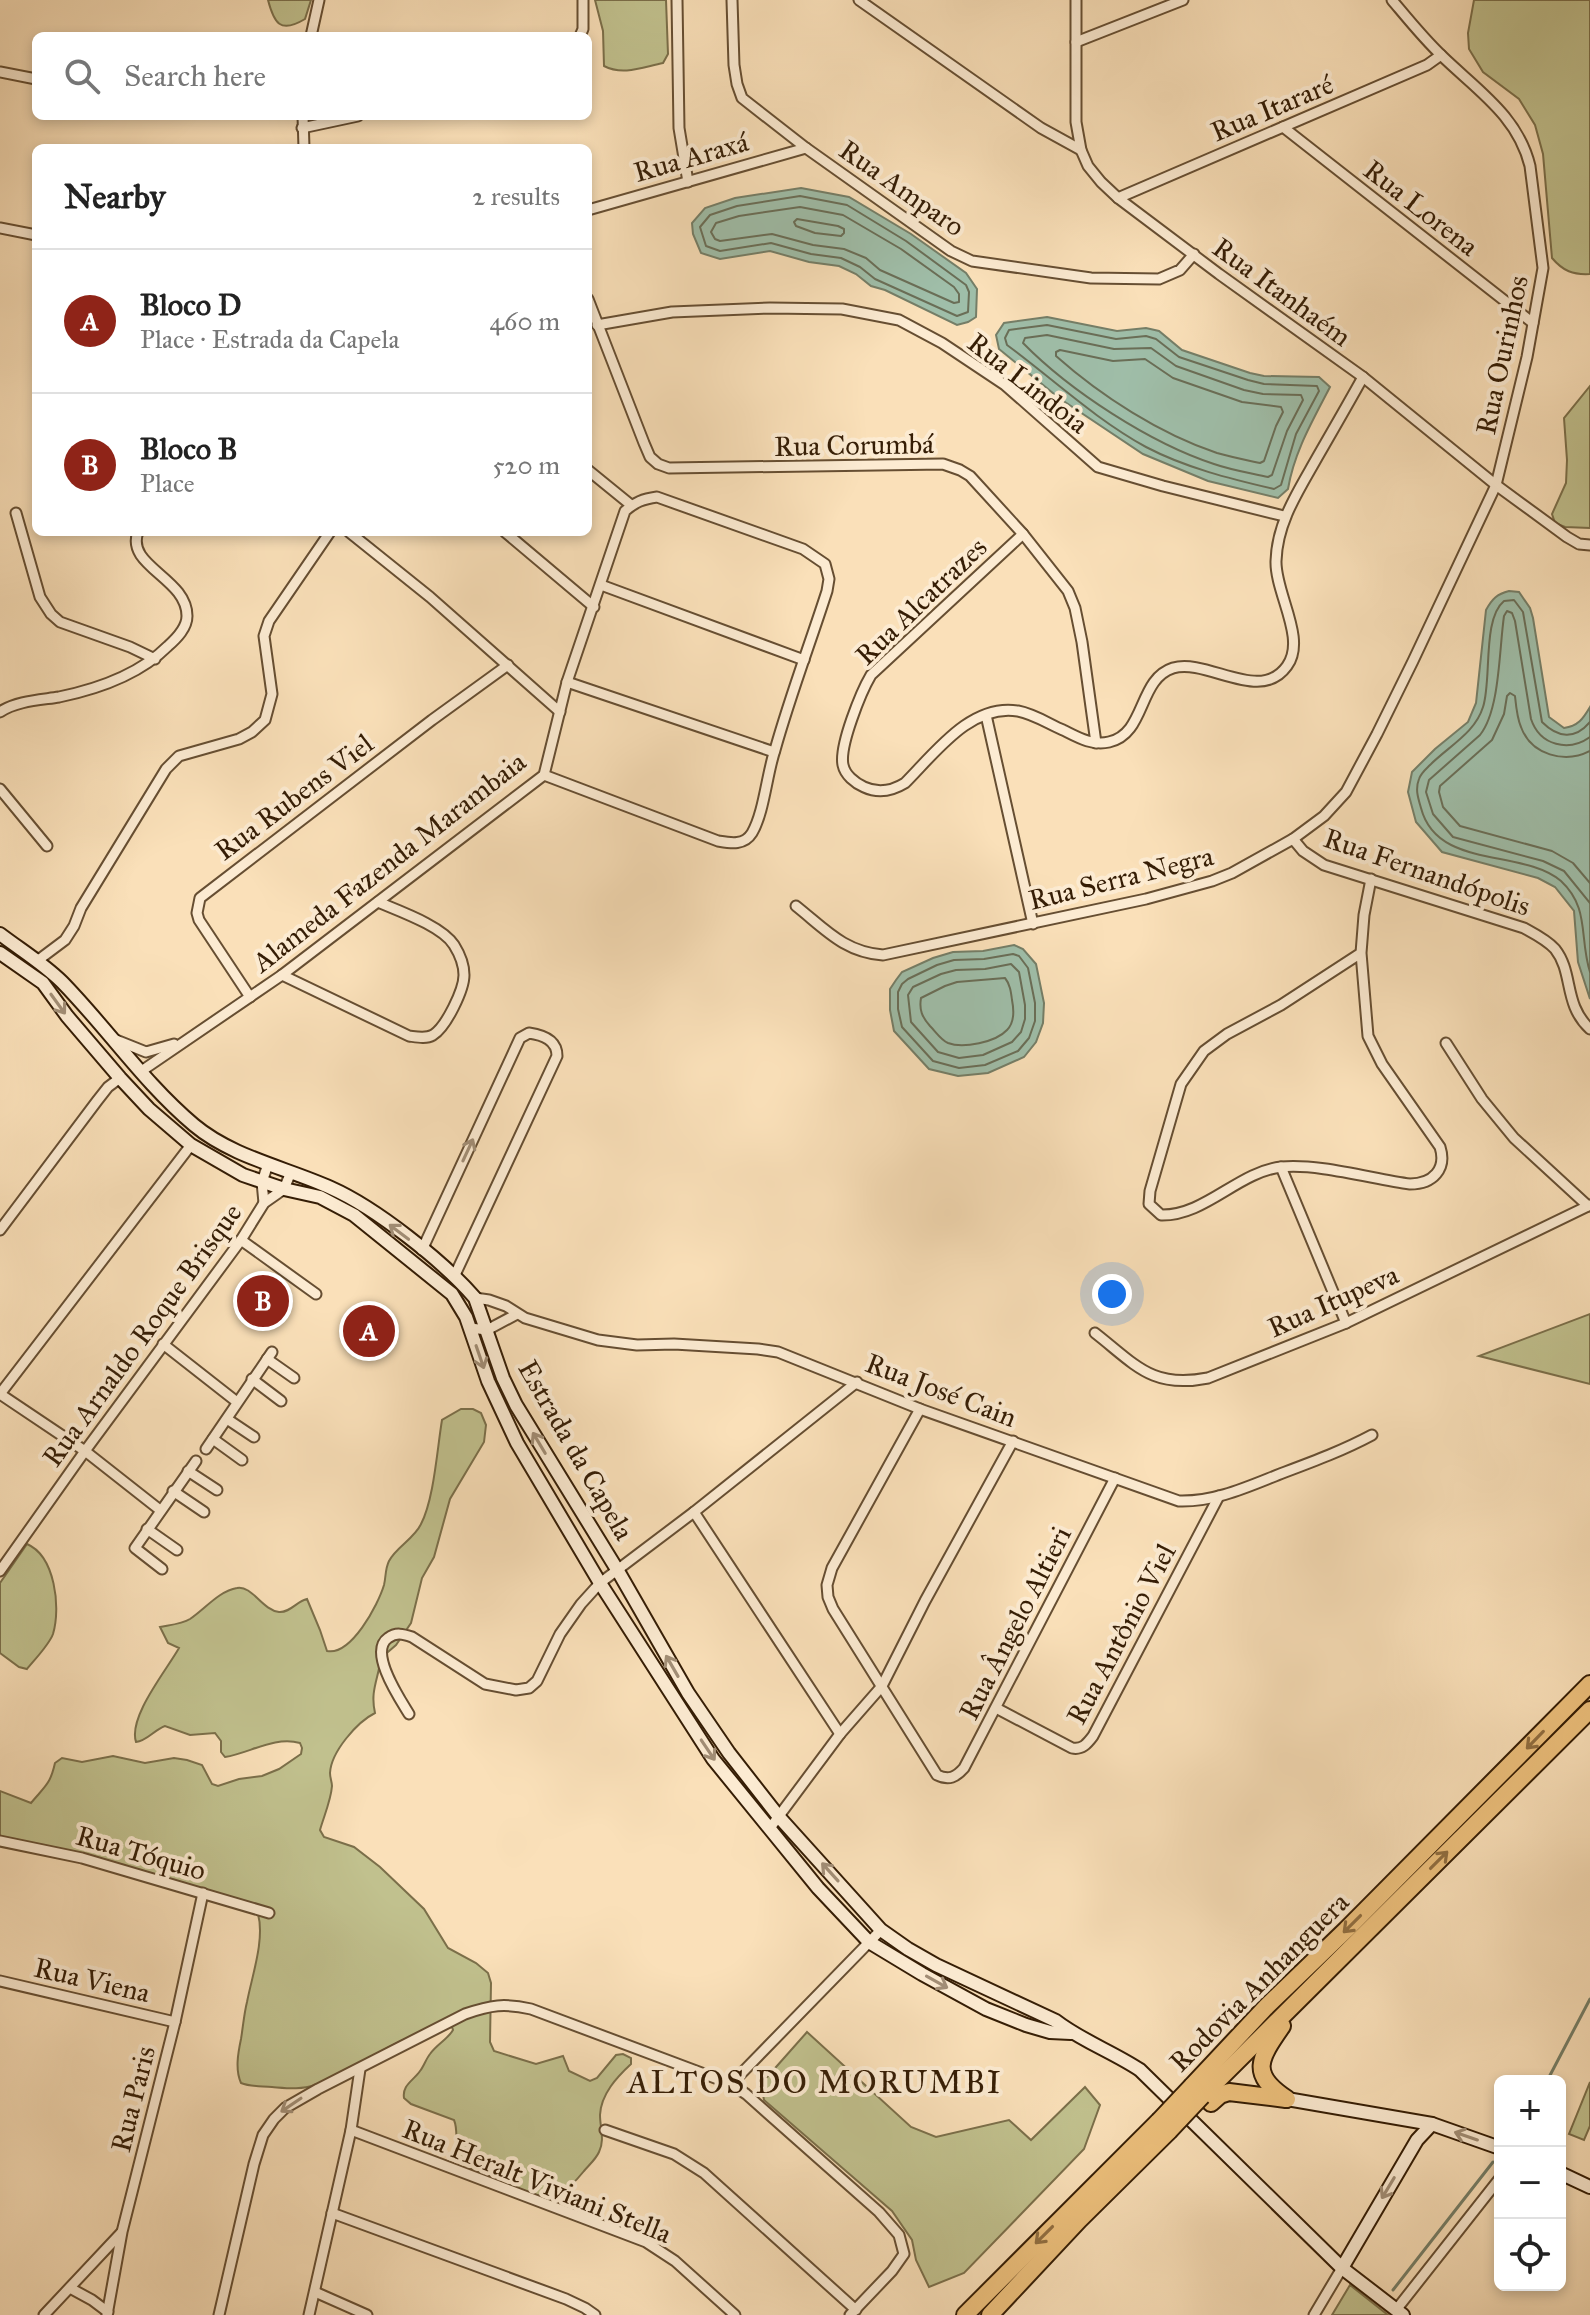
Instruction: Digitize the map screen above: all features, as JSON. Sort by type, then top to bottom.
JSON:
[{"type":"highway","name":"Rodovia Anhanguera","points":[[1202,2095],[1267,2006],[1590,1684]]},
{"type":"highway","name":"Rodovia Anhanguera","points":[[990,2315],[1202,2095],[1590,1710]]},
{"type":"highway","points":[[1287,2099],[1265,2081],[1261,2065],[1268,2047],[1313,1985]]},
{"type":"highway","points":[[1169,2129],[1202,2095],[1229,2092],[1287,2099]]},
{"type":"highway","name":"Rodovia Anhanguera","points":[[965,2315],[1169,2129]]},
{"type":"main road","name":"Estrada da Capela","points":[[0,934],[63,983],[140,1072],[195,1126],[209,1136],[268,1164],[331,1188],[362,1204],[422,1250],[475,1298],[503,1378],[516,1405],[618,1571],[688,1693],[729,1753],[779,1817],[881,1930],[936,1965],[1033,2009],[1140,2070],[1342,2268],[1399,2312]]},
{"type":"main road","name":"Estrada da Capela","points":[[0,953],[43,983],[120,1078],[149,1109],[191,1145],[243,1175],[320,1197],[354,1215],[452,1294],[460,1305],[488,1381],[517,1443],[600,1583],[713,1759],[818,1888],[869,1942],[986,2009],[1038,2029],[1071,2033]]},
{"type":"main road","points":[[1287,2099],[1432,2124],[1497,2147]]},
{"type":"main road","points":[[1393,2117],[1410,2127],[1417,2140]]},
{"type":"main road","points":[[1342,2268],[1417,2140],[1432,2124]]},
{"type":"main road","points":[[1566,2176],[1590,2187]]},
{"type":"street","points":[[312,32],[319,0]]},
{"type":"street","points":[[582,32],[583,0]]},
{"type":"street","points":[[677,0],[679,128],[688,182]]},
{"type":"street","name":"Rua Amparo","points":[[732,0],[734,65],[742,98],[806,148],[951,251],[972,261],[1091,278],[1159,279],[1180,270],[1194,254]]},
{"type":"street","points":[[859,0],[1041,128],[1081,150]]},
{"type":"street","name":"Rua Itanhaém","points":[[1076,0],[1076,122],[1081,150],[1088,166],[1118,198],[1363,377],[1496,485],[1567,537],[1579,544],[1590,545]]},
{"type":"street","points":[[1076,42],[1183,0]]},
{"type":"street","name":"Rua Ourinhos","points":[[1392,0],[1441,55],[1496,105],[1527,150],[1543,268],[1496,485]]},
{"type":"street","name":"Rua Itararé","points":[[1118,198],[1427,65],[1441,55]]},
{"type":"street","points":[[0,72],[32,78]]},
{"type":"street","points":[[303,120],[304,144]]},
{"type":"street","points":[[302,128],[339,120]]},
{"type":"street","name":"Rua Lorena","points":[[1283,127],[1533,323]]},
{"type":"street","name":"Rua Araxá","points":[[592,209],[806,148]]},
{"type":"street","points":[[0,228],[32,234]]},
{"type":"street","name":"Rua Lindoia","points":[[597,325],[672,312],[770,308],[842,309],[899,320],[942,343],[1005,385],[1098,467],[1284,516]]},
{"type":"street","name":"Rua Corumbá","points":[[592,311],[650,457],[664,467],[943,464],[970,476],[1023,534],[1068,591],[1082,642],[1096,743]]},
{"type":"street","points":[[1096,743],[1109,742],[1129,730],[1155,681],[1164,672],[1176,667],[1258,682],[1270,680],[1289,664],[1294,652],[1294,640],[1277,582],[1276,560],[1284,516],[1363,377]]},
{"type":"street","points":[[544,775],[718,841],[737,843],[745,840],[752,834],[758,820],[774,752],[829,579],[825,564],[803,549],[657,497],[641,499],[628,508],[592,474]]},
{"type":"street","name":"Rua Serra Negra","points":[[796,906],[848,947],[865,954],[883,955],[1146,899],[1212,881],[1293,839],[1324,816],[1346,792],[1496,485]]},
{"type":"street","name":"Alameda Fazenda Marambaia","points":[[140,1072],[282,975],[544,775],[567,682],[628,508]]},
{"type":"street","points":[[16,513],[40,597],[51,614],[60,622],[155,659]]},
{"type":"street","name":"Rua Alcatrazes","points":[[1023,534],[871,675],[861,691],[843,765],[848,775],[870,790],[896,789],[956,731],[986,715],[1016,711],[1096,743]]},
{"type":"street","points":[[0,712],[17,705],[66,695],[140,669],[155,659],[183,629],[187,622],[187,606],[181,593],[143,559],[135,544],[137,536]]},
{"type":"street","points":[[37,961],[65,940],[101,874],[166,769],[179,756],[239,739],[265,720],[272,694],[265,631],[327,536]]},
{"type":"street","points":[[354,536],[430,597],[560,712]]},
{"type":"street","points":[[510,536],[594,607]]},
{"type":"street","points":[[601,585],[804,660]]},
{"type":"street","name":"Rua Rubens Viel","points":[[250,997],[199,920],[200,898],[419,729],[508,665]]},
{"type":"street","points":[[567,682],[774,752]]},
{"type":"street","points":[[986,715],[1033,924]]},
{"type":"street","points":[[0,789],[47,846]]},
{"type":"street","name":"Rua Fernandópolis","points":[[1293,839],[1303,851],[1324,865],[1524,928],[1539,936],[1556,950],[1565,970],[1573,1006],[1590,1029]]},
{"type":"street","points":[[1361,953],[1204,1051],[1181,1084],[1154,1173],[1149,1204],[1161,1215],[1178,1216],[1261,1173],[1281,1167],[1320,1169],[1421,1184],[1437,1174],[1443,1156],[1440,1147],[1382,1064],[1368,1036],[1361,953],[1371,879]]},
{"type":"street","points":[[282,975],[409,1036],[432,1036],[443,1026],[463,985],[462,963],[454,945],[444,934],[378,902]]},
{"type":"street","points":[[422,1250],[520,1038],[529,1033],[552,1041],[557,1048],[557,1056],[454,1277]]},
{"type":"street","name":"Alameda Fazenda Marambaia","points":[[110,1038],[153,1052],[195,1034]]},
{"type":"street","points":[[1446,1043],[1482,1099],[1514,1138],[1589,1206]]},
{"type":"street","points":[[0,1230],[108,1087],[120,1078]]},
{"type":"street","points":[[160,1510],[85,1451],[0,1394],[191,1145]]},
{"type":"street","name":"Rua Arnaldo Roque Brisque","points":[[264,1203],[262,1182],[268,1164]]},
{"type":"street","points":[[1281,1167],[1346,1323]]},
{"type":"street","points":[[284,1189],[291,1172]]},
{"type":"street","name":"Rua Arnaldo Roque Brisque","points":[[0,1571],[241,1240],[264,1203],[284,1189]]},
{"type":"street","name":"Rua Itupeva","points":[[1095,1333],[1146,1372],[1168,1381],[1187,1382],[1208,1378],[1346,1323],[1589,1206]]},
{"type":"street","points":[[241,1240],[316,1294]]},
{"type":"street","name":"Rua José Cain","points":[[475,1298],[489,1300],[517,1314],[598,1340],[778,1352],[920,1409],[1179,1501],[1219,1496],[1335,1453],[1372,1435]]},
{"type":"street","points":[[503,1305],[503,1321]]},
{"type":"street","points":[[470,1328],[487,1330],[517,1314]]},
{"type":"street","points":[[163,1344],[237,1402]]},
{"type":"street","points":[[206,1449],[269,1355],[294,1378]]},
{"type":"street","points":[[252,1379],[281,1401]]},
{"type":"street","points":[[409,1714],[392,1686],[383,1663],[380,1647],[392,1634],[402,1633],[412,1637],[485,1684],[516,1690],[529,1688],[537,1681],[560,1634],[600,1583],[857,1382]]},
{"type":"street","points":[[882,1686],[833,1609],[827,1585],[832,1568],[852,1530],[920,1409]]},
{"type":"street","points":[[227,1419],[254,1437]]},
{"type":"street","points":[[213,1439],[242,1460]]},
{"type":"street","points":[[770,1828],[840,1734],[882,1686],[1013,1441]]},
{"type":"street","points":[[162,1569],[135,1548],[196,1461]]},
{"type":"street","points":[[188,1471],[217,1490]]},
{"type":"street","name":"Rua Ângelo Altieri","points":[[882,1686],[937,1775],[945,1778],[958,1775],[1115,1478]]},
{"type":"street","points":[[173,1491],[204,1512]]},
{"type":"street","name":"Rua Antônio Viel","points":[[996,1708],[1072,1748],[1085,1746],[1219,1496]]},
{"type":"street","points":[[694,1512],[840,1734]]},
{"type":"street","points":[[147,1529],[177,1550]]},
{"type":"street","name":"Rua Tóquio","points":[[0,1841],[82,1858],[269,1913]]},
{"type":"street","name":"Rua Paris","points":[[108,2314],[122,2232],[175,2022],[203,1893]]},
{"type":"street","points":[[731,2084],[881,1930]]},
{"type":"street","name":"Rua Viena","points":[[0,1981],[175,2022]]},
{"type":"street","points":[[219,2315],[254,2164],[263,2135],[274,2119],[285,2108],[465,2014],[489,2005],[509,2004],[531,2009],[731,2084],[879,2212],[895,2229],[903,2245],[902,2259],[853,2312],[704,2173],[685,2159],[605,2130]]},
{"type":"street","points":[[309,2315],[351,2130],[360,2069]]},
{"type":"street","name":"Rua Heralt Viviani Stella","points":[[351,2130],[646,2242],[675,2261],[730,2313]]},
{"type":"street","points":[[1399,2312],[1494,2186]]},
{"type":"street","points":[[332,2213],[566,2299],[595,2315]]},
{"type":"street","points":[[44,2315],[122,2232]]},
{"type":"street","points":[[1314,2315],[1342,2268]]},
{"type":"street","points":[[70,2288],[92,2300],[108,2314]]},
{"type":"street","points":[[315,2292],[367,2315]]},
{"type":"shaded area","points":[[268,0],[311,0],[305,19],[284,26],[276,20]]},
{"type":"shaded area","points":[[595,0],[666,0],[668,54],[663,63],[626,70],[604,66],[603,31]]},
{"type":"shaded area","points":[[1474,0],[1590,0],[1590,274],[1569,271],[1552,258],[1543,154],[1535,125],[1519,99],[1483,72],[1469,49],[1468,33]]},
{"type":"shaded area","points":[[1590,386],[1590,528],[1565,527],[1555,523],[1552,514],[1566,483],[1564,418]]},
{"type":"shaded area","points":[[1590,1314],[1590,1384],[1479,1356]]},
{"type":"shaded area","points":[[461,1409],[481,1413],[486,1425],[484,1442],[450,1499],[434,1557],[422,1578],[411,1623],[396,1645],[381,1658],[374,1692],[375,1713],[353,1730],[331,1765],[332,1786],[320,1830],[324,1837],[354,1847],[380,1867],[424,1909],[448,1948],[488,1973],[491,1983],[490,2042],[494,2051],[536,2064],[563,2056],[569,2071],[590,2081],[597,2078],[616,2055],[631,2058],[631,2064],[615,2080],[603,2100],[600,2115],[602,2143],[598,2155],[564,2190],[548,2196],[521,2192],[467,2166],[458,2156],[454,2120],[411,2104],[404,2098],[406,2086],[451,2033],[452,2027],[416,2034],[310,2087],[241,2083],[238,2056],[259,1946],[258,1914],[60,1852],[0,1843],[0,1791],[31,1803],[49,1781],[55,1763],[62,1758],[82,1762],[113,1756],[145,1763],[174,1758],[187,1760],[202,1765],[212,1784],[218,1786],[262,1776],[301,1754],[300,1743],[290,1741],[271,1743],[225,1757],[221,1752],[221,1741],[215,1733],[190,1735],[165,1726],[136,1742],[135,1732],[143,1707],[179,1648],[168,1643],[160,1627],[187,1621],[224,1593],[242,1588],[279,1612],[287,1611],[307,1599],[327,1651],[345,1646],[354,1638],[376,1604],[392,1556],[421,1524],[432,1488],[442,1420]]},
{"type":"shaded area","points":[[27,1544],[44,1559],[50,1571],[56,1610],[53,1634],[27,1669],[0,1653],[0,1583]]},
{"type":"shaded area","points":[[807,2032],[911,2127],[936,2137],[1009,2120],[1031,2140],[1085,2087],[1100,2105],[1084,2149],[964,2273],[929,2287],[916,2260],[912,2240],[892,2211],[764,2100],[761,2084]]},
{"type":"shaded area","points":[[1590,2082],[1590,2126],[1584,2140],[1569,2134]]},
{"type":"shaded area","points":[[1350,2285],[1388,2315],[1332,2315]]},
{"type":"water","points":[[801,188],[849,197],[911,234],[966,273],[977,289],[976,317],[957,325],[871,286],[839,266],[809,262],[770,251],[720,259],[701,253],[692,223],[705,208],[735,198]]},
{"type":"water","points":[[1047,317],[1117,331],[1146,328],[1159,331],[1182,350],[1250,373],[1319,377],[1330,387],[1299,449],[1288,489],[1278,498],[1208,481],[1143,454],[1059,398],[999,349],[996,335],[1004,323]]},
{"type":"water","points":[[1509,591],[1519,592],[1530,608],[1549,717],[1564,728],[1569,727],[1580,721],[1590,707],[1590,999],[1578,962],[1574,911],[1555,887],[1538,878],[1442,852],[1416,822],[1408,792],[1412,772],[1468,722],[1476,703],[1486,610],[1495,598]]},
{"type":"water","points":[[1014,945],[1023,949],[1036,964],[1044,1003],[1043,1023],[1036,1042],[1024,1057],[988,1073],[958,1076],[929,1069],[894,1031],[890,989],[896,980],[902,972],[953,952],[983,951]]},
{"type":"waterway","points":[[1550,2075],[1590,1999]]},
{"type":"waterway","points":[[1393,2290],[1493,2162]]},
{"type":"place","name":"Bloco B","points":[[263,1301]]},
{"type":"place","name":"Bloco D","points":[[369,1331]]},
{"type":"district","name":"ALTOS DO MORUMBI","points":[[815,2082]]}]
